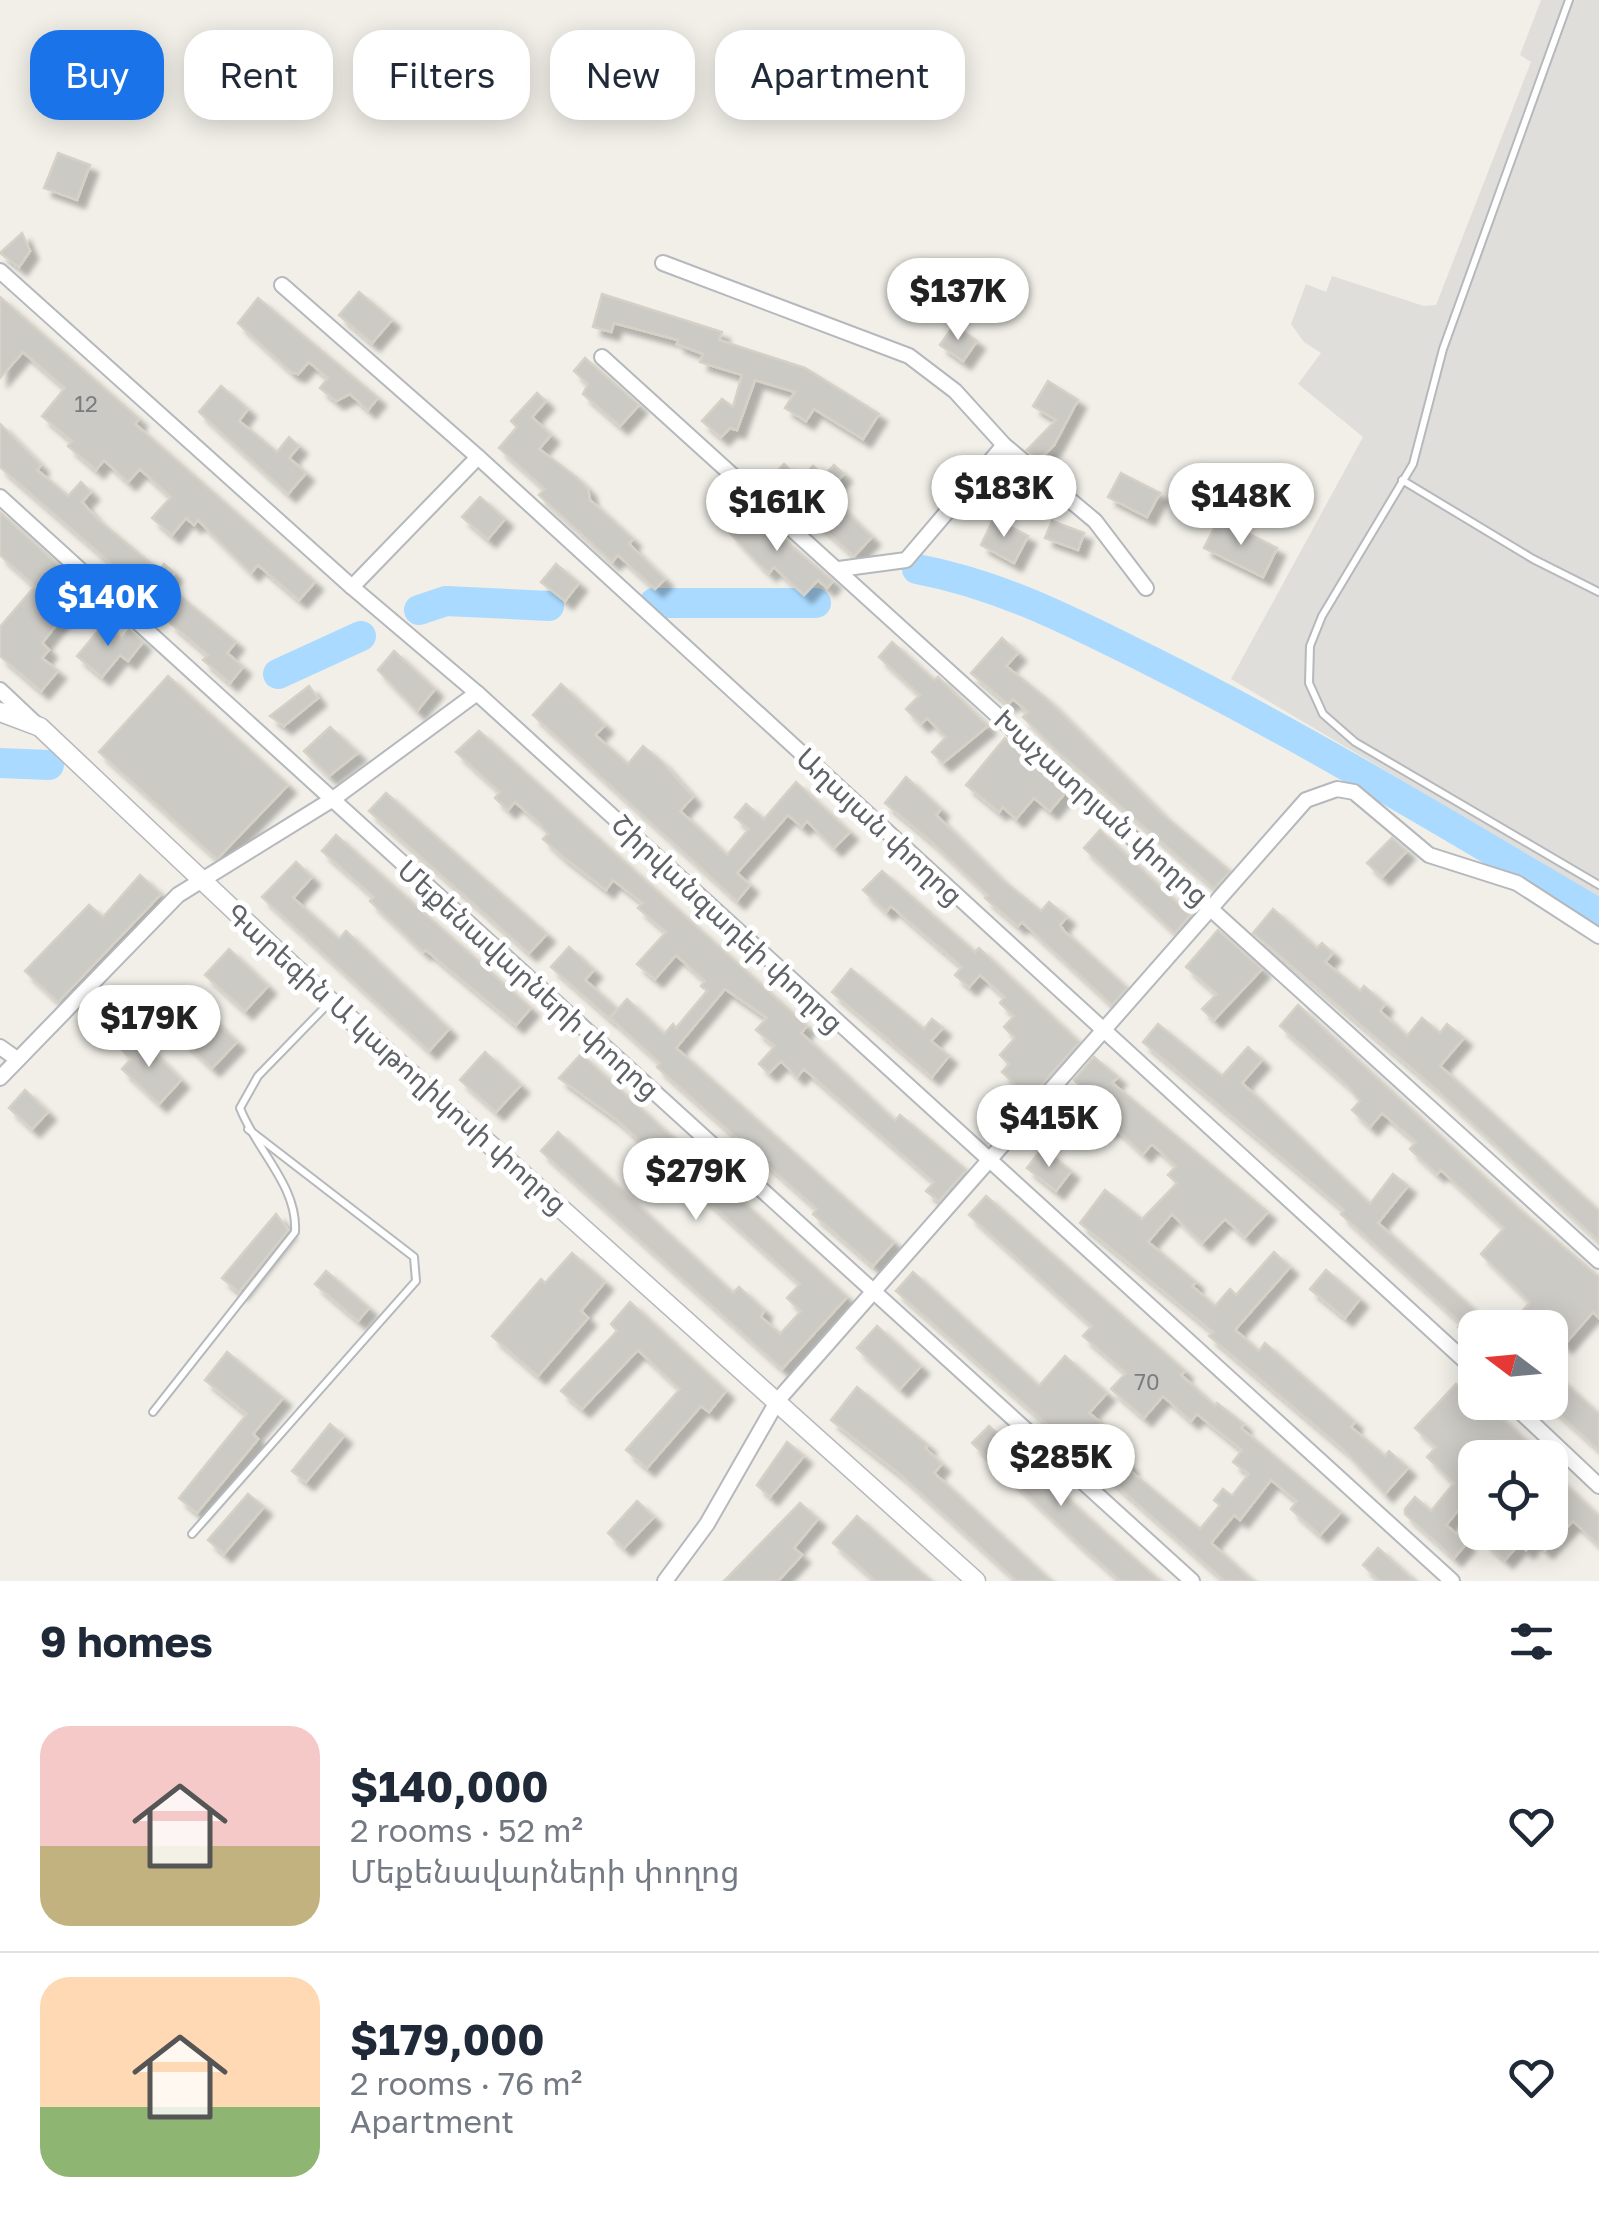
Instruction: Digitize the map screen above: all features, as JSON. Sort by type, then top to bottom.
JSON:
[{"type":"street","points":[[663,263],[908,356],[955,392],[1004,445],[1095,521],[1146,588]]},
{"type":"street","name":"Շիրվանզադեի փողոց","points":[[0,271],[352,587],[477,693],[1452,1581]]},
{"type":"street","name":"Աղայան փողոց","points":[[282,285],[478,457],[1458,1355]]},
{"type":"street","name":"Խաչատրյան փողոց","points":[[602,357],[1599,1261]]},
{"type":"street","points":[[839,569],[906,560],[1004,445]]},
{"type":"street","points":[[352,587],[478,457]]},
{"type":"street","name":"Մեքենավարների փողոց","points":[[0,497],[1192,1581]]},
{"type":"street","name":"Գարեգին Ա կաթողիկոսի փողոց","points":[[0,690],[330,1001],[976,1581]]},
{"type":"street","points":[[0,1078],[178,894],[204,882],[332,799],[477,693]]},
{"type":"street","points":[[0,712],[40,727]]},
{"type":"street","points":[[665,1581],[707,1524],[778,1400],[870,1290],[1105,1033],[1306,800],[1337,789],[1367,800],[1430,855],[1518,883],[1599,936]]},
{"type":"street","points":[[0,1047],[17,1058]]},
{"type":"street","points":[[1529,1420],[1599,1486]]},
{"type":"lane","points":[[1568,0],[1443,349],[1413,464],[1322,616],[1310,646],[1309,683],[1323,714],[1354,742],[1599,886]]},
{"type":"lane","points":[[1402,480],[1533,559],[1599,592]]},
{"type":"lane","points":[[153,1412],[295,1232],[292,1200],[248,1129],[240,1108],[246,1092],[330,1001]]},
{"type":"lane","points":[[192,1534],[416,1281],[414,1256],[248,1129]]},
{"type":"shaded area","points":[[1541,0],[1599,0],[1599,897],[1231,679],[1363,437],[1298,384],[1321,353],[1304,342],[1291,324],[1306,284],[1326,292],[1332,276],[1424,306],[1436,305],[1531,62],[1520,55]]},
{"type":"building","points":[[58,153],[90,165],[77,200],[44,188]]},
{"type":"building","points":[[22,233],[30,251],[19,267],[0,253]]},
{"type":"building","points":[[359,292],[392,320],[372,343],[339,315]]},
{"type":"building","points":[[602,294],[722,332],[719,340],[805,368],[879,414],[863,439],[814,409],[806,421],[785,408],[795,392],[755,380],[737,430],[730,428],[721,437],[702,421],[722,399],[733,407],[742,375],[700,362],[703,354],[677,344],[678,340],[614,323],[611,332],[593,327]]},
{"type":"building","points":[[0,297],[139,419],[135,424],[315,582],[299,600],[258,565],[251,573],[198,520],[194,525],[186,518],[172,535],[152,518],[171,497],[140,469],[128,482],[104,460],[96,470],[68,446],[72,441],[42,416],[65,388],[23,352],[0,378]]},
{"type":"building","points":[[258,298],[378,398],[368,410],[350,394],[336,401],[320,388],[328,378],[309,362],[298,374],[291,372],[238,323]]},
{"type":"building","points":[[954,325],[977,341],[963,361],[940,345]]},
{"type":"building","points":[[585,358],[639,405],[620,426],[583,394],[588,384],[574,371]]},
{"type":"building","points":[[1048,381],[1078,400],[1054,445],[1039,460],[1027,450],[1056,420],[1033,406]]},
{"type":"building","points":[[221,386],[248,409],[239,421],[277,452],[289,437],[299,446],[289,458],[306,473],[288,494],[199,412]]},
{"type":"building","points":[[537,393],[546,401],[532,417],[551,435],[539,449],[576,477],[588,489],[590,500],[633,539],[629,544],[665,579],[655,589],[618,555],[612,562],[539,495],[545,489],[499,448],[517,427],[511,421]]},
{"type":"building","points":[[0,424],[41,465],[37,470],[68,496],[81,482],[91,492],[82,502],[97,519],[159,570],[164,564],[174,573],[165,584],[236,642],[227,653],[243,667],[230,683],[203,660],[208,655],[169,622],[173,617],[0,467]]},
{"type":"building","points":[[784,464],[800,480],[813,466],[824,476],[834,465],[844,474],[826,493],[872,537],[854,556],[769,480]]},
{"type":"building","points":[[1121,473],[1160,493],[1147,517],[1108,497]]},
{"type":"building","points":[[480,497],[505,519],[488,539],[462,517]]},
{"type":"building","points":[[750,511],[833,581],[827,588],[818,580],[804,595],[774,567],[769,573],[759,564],[730,533]]},
{"type":"building","points":[[0,512],[85,589],[42,643],[49,650],[42,658],[58,671],[41,691],[0,656],[0,627],[35,586],[0,555]]},
{"type":"building","points":[[994,518],[1028,536],[1014,563],[981,545]]},
{"type":"building","points":[[1219,519],[1277,548],[1263,577],[1204,548]]},
{"type":"building","points":[[1052,521],[1084,533],[1078,550],[1045,538]]},
{"type":"building","points":[[556,564],[579,583],[565,601],[541,582]]},
{"type":"building","points":[[104,624],[122,639],[129,630],[143,642],[128,661],[120,655],[102,677],[77,656]]},
{"type":"building","points":[[1002,638],[1018,653],[1006,666],[1048,700],[1162,814],[1230,871],[1214,888],[1056,750],[1023,717],[1028,712],[1013,699],[1008,704],[971,673]]},
{"type":"building","points":[[892,642],[934,680],[938,677],[988,726],[943,763],[932,752],[946,737],[927,718],[921,724],[906,709],[920,695],[879,657]]},
{"type":"building","points":[[394,651],[435,689],[417,711],[378,670]]},
{"type":"building","points":[[168,676],[288,785],[217,859],[99,752]]},
{"type":"building","points":[[561,684],[605,725],[595,735],[628,764],[643,746],[662,762],[693,797],[680,811],[727,855],[749,829],[735,817],[746,804],[764,819],[796,782],[850,832],[834,848],[807,821],[802,827],[788,815],[737,873],[750,885],[737,901],[533,715]]},
{"type":"building","points":[[309,686],[318,698],[284,726],[270,716]]},
{"type":"building","points":[[330,727],[358,753],[329,776],[304,751]]},
{"type":"building","points":[[479,731],[807,1026],[801,1033],[895,1121],[900,1115],[966,1170],[939,1201],[926,1191],[934,1182],[804,1069],[797,1077],[781,1061],[769,1073],[759,1064],[775,1046],[756,1030],[767,1018],[725,989],[676,1048],[894,1242],[873,1266],[813,1214],[817,1209],[657,1067],[660,1063],[610,1018],[627,999],[664,1034],[673,1024],[676,1028],[707,991],[701,986],[705,981],[676,955],[655,979],[637,964],[666,932],[638,908],[643,903],[613,880],[606,890],[562,856],[543,839],[548,834],[537,821],[515,802],[508,810],[495,798],[500,792],[456,752]]},
{"type":"building","points":[[1005,738],[1066,792],[1050,811],[1034,798],[1016,819],[1003,807],[999,812],[966,785]]},
{"type":"building","points":[[906,777],[941,809],[936,815],[1001,879],[1041,911],[1049,902],[1067,917],[1060,925],[1064,931],[1127,988],[1112,1005],[1022,922],[1018,926],[985,898],[988,895],[885,803]]},
{"type":"building","points":[[386,793],[547,934],[529,953],[369,811]]},
{"type":"building","points":[[1100,830],[1190,915],[1175,933],[1084,848]]},
{"type":"building","points":[[336,835],[531,1008],[516,1025],[426,950],[423,952],[370,901],[374,897],[322,851]]},
{"type":"building","points":[[1392,838],[1407,851],[1382,877],[1367,863]]},
{"type":"building","points":[[296,862],[312,877],[293,898],[339,939],[346,931],[449,1029],[429,1051],[262,897]]},
{"type":"building","points":[[882,871],[975,952],[979,948],[1079,1042],[1030,1098],[1002,1072],[1009,1064],[1000,1055],[1015,1038],[1004,1027],[1014,1016],[1000,1003],[1005,997],[980,975],[969,987],[955,975],[962,967],[891,906],[886,912],[863,890]]},
{"type":"building","points":[[140,875],[161,894],[58,1002],[25,971],[89,905],[103,917]]},
{"type":"building","points":[[1273,909],[1317,948],[1322,943],[1333,953],[1325,962],[1360,991],[1364,986],[1385,1004],[1380,1011],[1407,1036],[1422,1018],[1440,1033],[1447,1024],[1464,1038],[1440,1066],[1599,1211],[1599,1241],[1436,1089],[1253,933]]},
{"type":"building","points":[[1218,930],[1262,969],[1214,1020],[1202,1009],[1217,994],[1186,967]]},
{"type":"building","points":[[569,947],[594,970],[585,980],[617,1009],[609,1018],[551,967]]},
{"type":"building","points":[[229,949],[268,986],[245,1011],[205,975]]},
{"type":"building","points":[[851,969],[924,1029],[932,1019],[943,1028],[931,1041],[949,1056],[932,1077],[832,992]]},
{"type":"building","points":[[1298,1005],[1520,1210],[1599,1277],[1599,1318],[1593,1312],[1568,1340],[1568,1310],[1523,1310],[1530,1302],[1481,1254],[1504,1228],[1441,1170],[1437,1174],[1410,1149],[1416,1142],[1382,1113],[1370,1127],[1352,1110],[1360,1101],[1346,1084],[1280,1026]]},
{"type":"building","points":[[202,1009],[237,1042],[212,1068],[177,1035]]},
{"type":"building","points":[[1158,1024],[1222,1076],[1248,1047],[1262,1060],[1242,1083],[1370,1204],[1393,1174],[1408,1186],[1378,1223],[1474,1310],[1458,1310],[1458,1320],[1341,1214],[1344,1210],[1143,1042]]},
{"type":"building","points":[[134,1033],[181,1080],[159,1104],[122,1069],[131,1059],[120,1048]]},
{"type":"building","points":[[485,1052],[521,1085],[496,1112],[460,1080]]},
{"type":"building","points":[[581,1054],[847,1297],[782,1369],[541,1151],[558,1132],[733,1293],[739,1287],[764,1310],[761,1317],[780,1334],[801,1311],[787,1298],[800,1284],[617,1120],[559,1078]]},
{"type":"building","points":[[1094,1057],[1118,1077],[1112,1083],[1268,1212],[1245,1237],[1225,1219],[1202,1243],[1172,1214],[1148,1242],[1196,1282],[1192,1286],[1215,1306],[1230,1289],[1236,1295],[1274,1252],[1290,1267],[1235,1330],[1259,1351],[1265,1343],[1355,1422],[1351,1427],[1385,1456],[1389,1451],[1408,1468],[1385,1494],[1343,1449],[1209,1336],[1213,1332],[1080,1223],[1105,1190],[1142,1219],[1177,1183],[1168,1175],[1176,1166],[1152,1144],[1143,1154],[1112,1125],[1108,1130],[1089,1113],[1098,1103],[1074,1080]]},
{"type":"building","points":[[25,1090],[48,1112],[32,1129],[9,1108]]},
{"type":"building","points":[[1042,1148],[1071,1171],[1056,1191],[1027,1168]]},
{"type":"building","points":[[986,1196],[1185,1371],[1181,1375],[1215,1406],[1217,1403],[1244,1424],[1241,1428],[1341,1512],[1320,1535],[1291,1509],[1297,1501],[1271,1480],[1240,1520],[1234,1515],[1211,1543],[1253,1581],[1225,1581],[896,1291],[913,1272],[1039,1386],[1065,1356],[1107,1393],[1089,1413],[1111,1431],[1103,1441],[1131,1466],[1128,1469],[1200,1529],[1220,1505],[1214,1500],[1223,1489],[1232,1496],[1249,1474],[1233,1462],[1242,1450],[1197,1414],[1191,1421],[1163,1396],[1144,1418],[1111,1389],[1126,1373],[1083,1336],[1092,1326],[969,1215]]},
{"type":"building","points":[[276,1214],[288,1230],[239,1292],[222,1278]]},
{"type":"building","points":[[572,1253],[605,1282],[581,1311],[588,1318],[538,1376],[492,1336],[541,1279],[545,1283]]},
{"type":"building","points":[[1326,1270],[1360,1299],[1345,1318],[1310,1289]]},
{"type":"building","points":[[326,1271],[369,1308],[358,1321],[315,1284]]},
{"type":"building","points":[[630,1302],[726,1391],[709,1412],[701,1406],[647,1468],[626,1450],[680,1389],[638,1350],[582,1409],[561,1391],[617,1331],[611,1324]]},
{"type":"building","points":[[877,1326],[921,1366],[900,1389],[857,1348]]},
{"type":"building","points":[[227,1352],[283,1398],[253,1434],[258,1439],[197,1513],[179,1498],[247,1414],[205,1380]]},
{"type":"building","points":[[1456,1384],[1458,1420],[1504,1420],[1525,1440],[1458,1440],[1458,1510],[1446,1525],[1458,1535],[1461,1550],[1454,1558],[1405,1514],[1415,1497],[1431,1511],[1454,1483],[1427,1457],[1436,1447],[1415,1428]]},
{"type":"building","points":[[1568,1386],[1599,1414],[1599,1450],[1566,1420]]},
{"type":"building","points":[[857,1387],[928,1445],[925,1448],[942,1464],[934,1473],[1051,1581],[1017,1581],[902,1476],[831,1420]]},
{"type":"building","points":[[330,1424],[344,1436],[306,1482],[292,1471]]},
{"type":"building","points":[[989,1426],[1160,1581],[1121,1581],[1079,1544],[972,1443]]},
{"type":"building","points":[[787,1442],[804,1456],[770,1497],[757,1485]]},
{"type":"building","points":[[1568,1488],[1599,1516],[1599,1545],[1573,1521],[1568,1526]]},
{"type":"building","points":[[248,1494],[264,1507],[224,1554],[208,1540]]},
{"type":"building","points":[[637,1501],[654,1517],[624,1548],[608,1533]]},
{"type":"building","points":[[800,1503],[818,1519],[794,1548],[802,1555],[778,1581],[724,1581]]},
{"type":"building","points":[[857,1516],[931,1581],[876,1581],[833,1543]]},
{"type":"building","points":[[1378,1548],[1413,1581],[1380,1581],[1363,1565]]},
{"type":"building","points":[[1494,1550],[1514,1550],[1505,1560]]},
{"type":"waterway","points":[[917,569],[1007,595],[1207,689],[1599,914]]},
{"type":"waterway","points":[[419,610],[446,601],[549,606]]},
{"type":"waterway","points":[[654,603],[816,603]]},
{"type":"waterway","points":[[278,674],[361,636]]},
{"type":"waterway","points":[[0,763],[49,765]]}]
